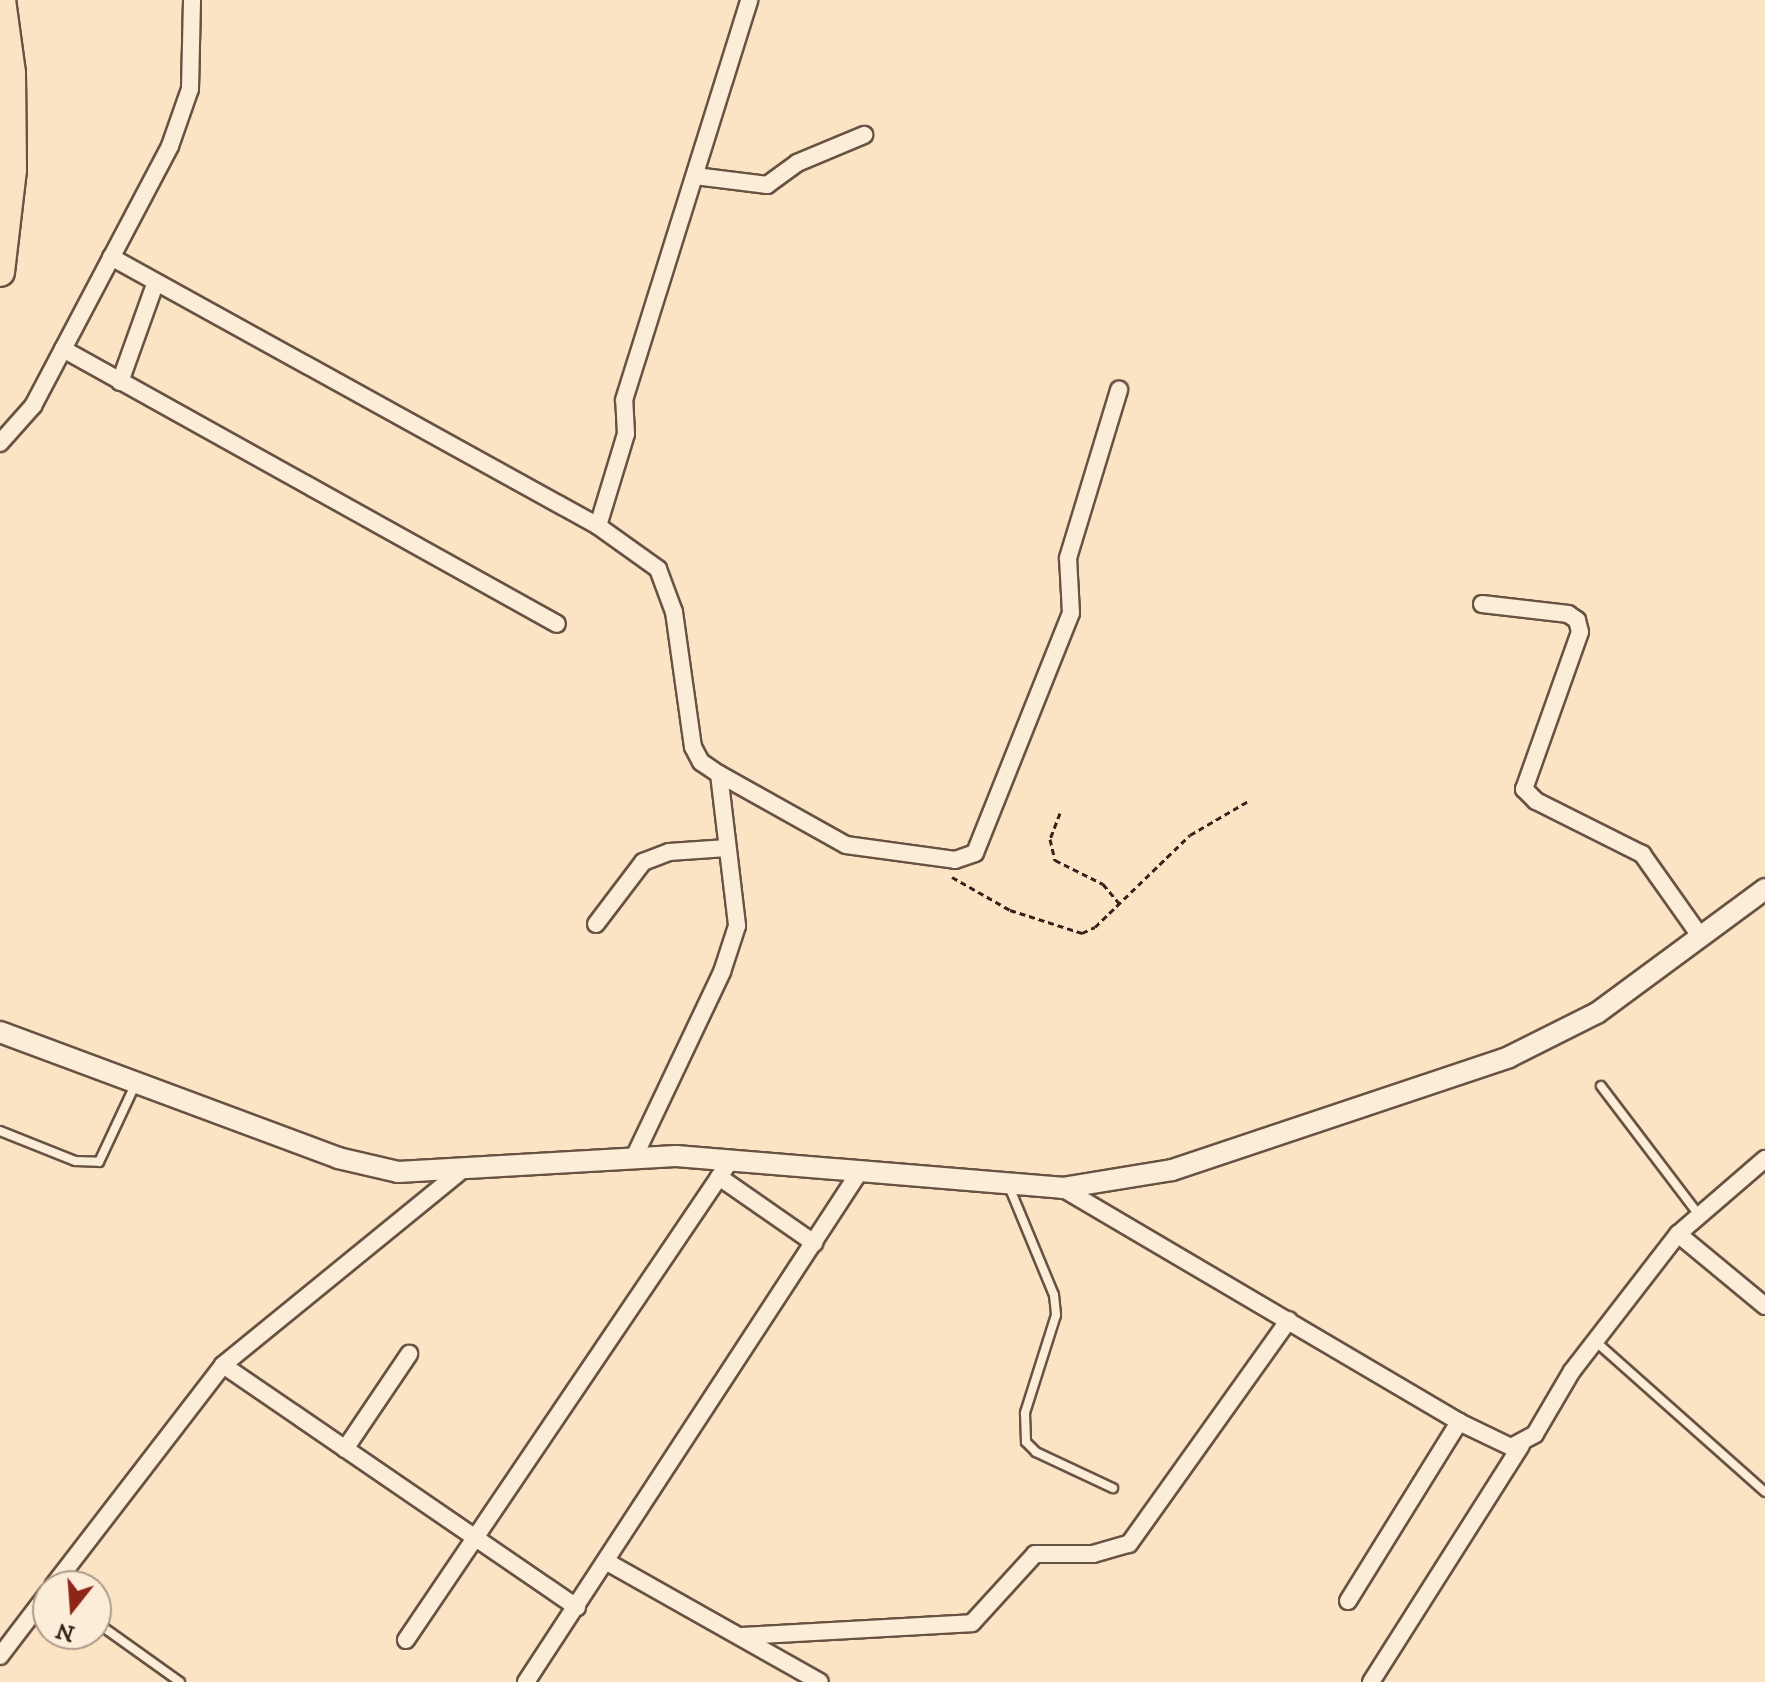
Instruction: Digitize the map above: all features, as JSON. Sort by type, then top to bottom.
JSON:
[{"type":"highway","points":[[0,272],[12,170],[11,73],[1,0]]},
{"type":"street","points":[[0,443],[33,406],[183,115],[193,57],[192,0]]},
{"type":"street","points":[[598,526],[626,434],[624,400],[749,0]]},
{"type":"street","points":[[695,176],[767,185],[797,163],[864,135]]},
{"type":"street","points":[[111,257],[598,526],[658,569],[674,612],[693,747],[701,762],[837,841],[914,855],[968,859],[983,841],[1071,613],[1066,567],[1119,390]]},
{"type":"street","points":[[120,382],[155,284]]},
{"type":"street","points":[[63,349],[557,624]]},
{"type":"street","points":[[1482,604],[1568,614],[1577,620],[1580,632],[1524,789],[1536,801],[1642,854],[1700,936]]},
{"type":"street","points":[[635,1155],[733,946],[737,903],[719,774]]},
{"type":"street","points":[[596,924],[643,862],[669,852],[727,848]]},
{"type":"street","points":[[0,1032],[135,1085],[338,1158],[398,1172],[458,1173],[635,1155],[725,1169],[860,1171],[1062,1188],[1172,1170],[1509,1057],[1597,1013],[1765,889]]},
{"type":"street","points":[[1371,1682],[1521,1446],[1535,1434],[1594,1341],[1678,1234],[1765,1159]]},
{"type":"street","points":[[725,1169],[814,1243]]},
{"type":"street","points":[[406,1640],[725,1169]]},
{"type":"street","points":[[526,1682],[860,1171]]},
{"type":"street","points":[[65,1570],[223,1365],[458,1173]]},
{"type":"street","points":[[1062,1188],[1459,1422],[1501,1445],[1521,1446]]},
{"type":"street","points":[[1678,1234],[1765,1306]]},
{"type":"street","points":[[741,1636],[972,1623],[1035,1554],[1093,1554],[1129,1544],[1289,1320]]},
{"type":"street","points":[[345,1449],[409,1354]]},
{"type":"street","points":[[223,1365],[577,1607]]},
{"type":"street","points":[[1348,1601],[1459,1422]]},
{"type":"street","points":[[607,1562],[820,1682]]},
{"type":"street","points":[[0,1656],[32,1614]]},
{"type":"lane","points":[[0,1131],[75,1161],[99,1162],[135,1085]]},
{"type":"lane","points":[[1601,1086],[1698,1214]]},
{"type":"lane","points":[[1008,1184],[1054,1295],[1056,1315],[1025,1413],[1026,1442],[1036,1452],[1113,1488]]},
{"type":"lane","points":[[1594,1341],[1765,1492]]},
{"type":"lane","points":[[112,1633],[180,1682]]},
{"type":"path","points":[[914,855],[997,904],[1067,932],[1095,927],[1190,835],[1250,800]]},
{"type":"path","points":[[1060,813],[1050,839],[1055,860],[1103,884],[1119,903]]}]
